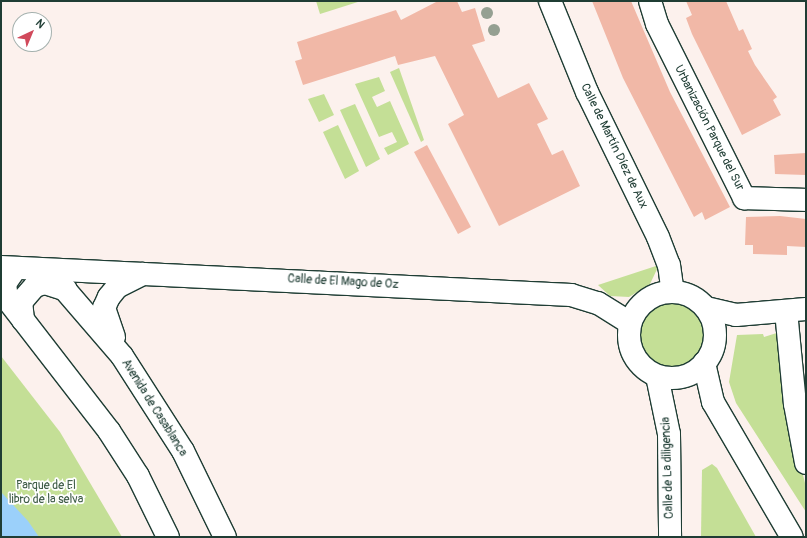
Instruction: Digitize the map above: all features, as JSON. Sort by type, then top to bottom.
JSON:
[{"type":"street","name":"Calle de Martín Díez de Aux","points":[[550,1],[587,92],[658,237],[669,265],[674,292]]},
{"type":"street","name":"Urbanización Parque del Sur","points":[[650,1],[657,24],[744,198],[806,200]]},
{"type":"street","points":[[8,267],[4,290],[23,320],[113,438],[138,476],[168,537]]},
{"type":"street","name":"Calle de El Mago de Oz","points":[[8,267],[571,295],[598,303],[630,323]]},
{"type":"street","name":"Avenida de Casablanca","points":[[48,270],[122,356],[183,451],[225,537]]},
{"type":"street","points":[[122,356],[104,308],[117,287],[143,274]]},
{"type":"street","points":[[23,320],[21,302],[35,286],[45,283],[66,290]]},
{"type":"street","points":[[706,308],[715,337],[704,363],[686,376],[657,376],[647,370],[633,353],[630,323],[636,311],[649,298],[674,292],[688,295],[706,308],[736,315],[796,310],[795,404],[806,463]]},
{"type":"street","points":[[1,300],[23,320]]},
{"type":"street","points":[[704,363],[714,402],[792,537]]},
{"type":"street","name":"Calle de La diligencia","points":[[657,376],[670,434],[670,537]]},
{"type":"green space","points":[[316,1],[361,1],[320,14]]},
{"type":"green space","points":[[399,68],[424,140],[421,142],[390,72]]},
{"type":"green space","points":[[379,77],[385,91],[372,97],[377,107],[390,101],[409,144],[388,155],[384,148],[397,142],[392,132],[379,137],[355,84]]},
{"type":"green space","points":[[324,94],[334,115],[319,122],[308,99]]},
{"type":"green space","points":[[355,104],[380,159],[366,167],[340,110]]},
{"type":"green space","points":[[338,125],[359,171],[345,179],[323,132]]},
{"type":"green space","points":[[659,265],[650,284],[629,297],[610,296],[598,285]]},
{"type":"green space","points":[[672,301],[685,304],[695,311],[702,321],[705,334],[702,347],[695,357],[685,364],[672,367],[659,364],[649,357],[642,347],[639,334],[642,321],[649,311],[659,304]]},
{"type":"green space","points":[[783,331],[797,451],[806,487],[806,512],[736,403],[729,382],[737,335],[763,334],[764,337]]},
{"type":"green space","name":"Parque de El libro de la selva","points":[[1,356],[60,432],[122,537],[1,537]]},
{"type":"green space","points":[[712,464],[717,468],[756,537],[701,537],[702,470]]},
{"type":"water","points":[[1,492],[28,521],[39,537],[1,537]]},
{"type":"building","points":[[438,1],[457,1],[462,12],[475,8],[485,41],[472,45],[498,98],[529,83],[548,119],[537,124],[552,155],[563,150],[580,186],[499,226],[448,124],[464,115],[435,56],[398,65],[395,56],[303,85],[295,61],[302,59],[297,42],[396,10],[401,20]]},
{"type":"building","points":[[592,1],[631,1],[670,92],[730,207],[705,220],[702,212],[694,217],[623,78]]},
{"type":"building","points":[[686,1],[726,1],[739,31],[743,29],[752,49],[748,51],[755,65],[777,97],[773,100],[781,115],[742,135],[692,34],[686,18],[692,15]]},
{"type":"building","points":[[427,145],[471,227],[458,234],[414,152]]},
{"type":"building","points":[[806,153],[806,175],[775,174],[774,155]]},
{"type":"building","points":[[780,216],[806,219],[806,247],[787,246],[787,255],[753,254],[753,245],[745,245],[746,217]]}]
